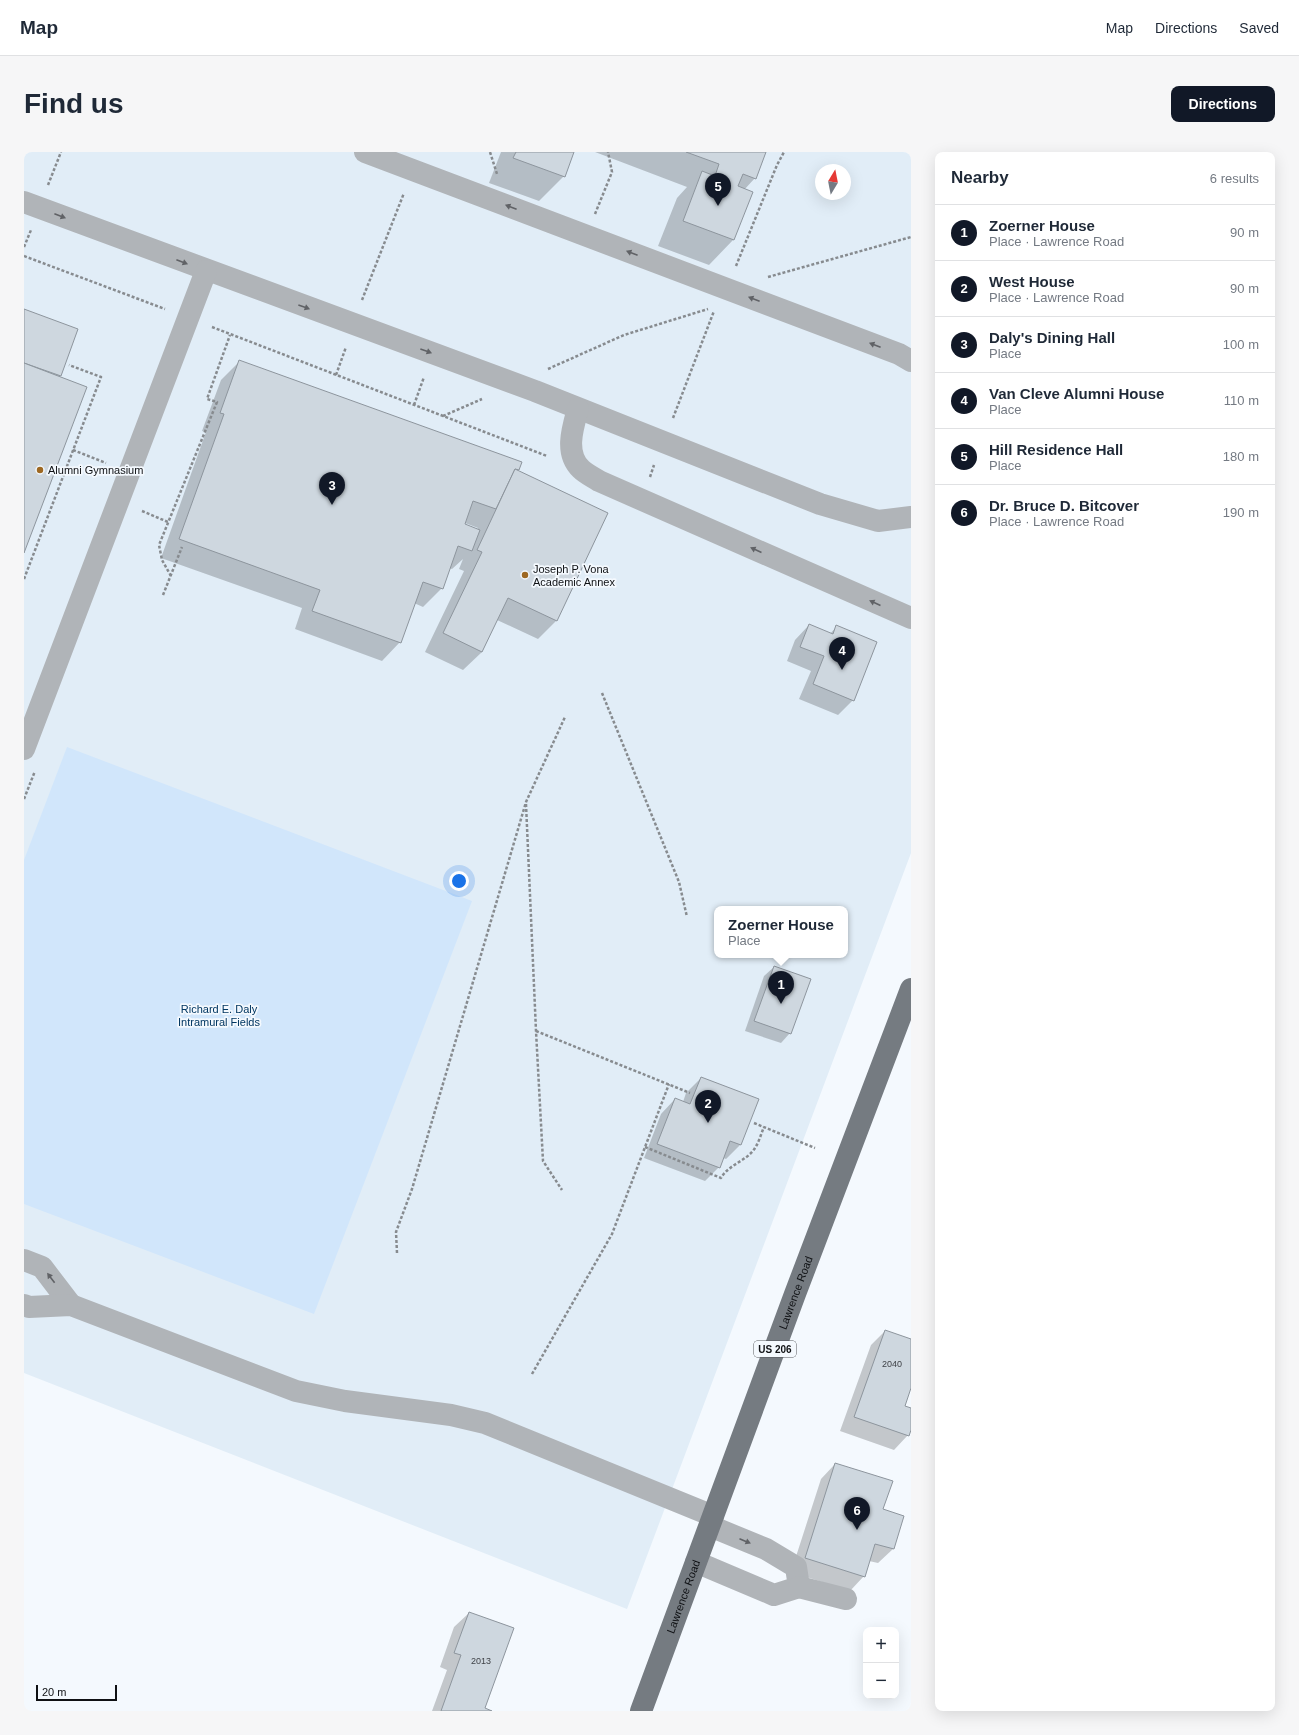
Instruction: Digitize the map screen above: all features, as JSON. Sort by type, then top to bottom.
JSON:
[{"type":"main road","name":"Lawrence Road","points":[[641,1711],[801,1279],[911,989]]},
{"type":"lane","points":[[365,152],[899,354],[911,361]]},
{"type":"lane","points":[[24,202],[206,271],[509,382],[820,504],[878,520],[911,517]]},
{"type":"lane","points":[[24,748],[206,271]]},
{"type":"lane","points":[[578,409],[571,434],[572,452],[580,468],[599,481],[911,618]]},
{"type":"lane","points":[[24,1260],[42,1267],[71,1305]]},
{"type":"lane","points":[[24,1305],[29,1307],[71,1305],[296,1391],[345,1401],[451,1415],[485,1423],[711,1521],[766,1549],[796,1567],[799,1587]]},
{"type":"lane","points":[[696,1562],[774,1595],[799,1587],[846,1599]]},
{"type":"path","points":[[46,192],[61,152]]},
{"type":"path","points":[[490,152],[497,175]]},
{"type":"path","points":[[594,217],[612,172],[608,152]]},
{"type":"path","points":[[734,270],[777,165],[784,152]]},
{"type":"path","points":[[360,304],[404,191]]},
{"type":"path","points":[[24,247],[32,228]]},
{"type":"path","points":[[765,278],[911,237]]},
{"type":"path","points":[[24,256],[168,310]]},
{"type":"path","points":[[544,371],[624,335],[715,306],[671,422]]},
{"type":"path","points":[[209,326],[547,456]]},
{"type":"path","points":[[171,576],[162,560],[159,545],[217,402],[207,399],[230,335]]},
{"type":"path","points":[[336,375],[347,343]]},
{"type":"path","points":[[24,579],[101,377],[69,365]]},
{"type":"path","points":[[442,416],[485,398]]},
{"type":"path","points":[[73,450],[129,472]]},
{"type":"path","points":[[141,510],[168,522]]},
{"type":"path","points":[[163,595],[182,547]]},
{"type":"path","points":[[602,693],[679,882],[687,917]]},
{"type":"path","points":[[397,1253],[396,1232],[412,1189],[526,802],[566,717]]},
{"type":"path","points":[[526,802],[536,1031],[544,1161],[562,1190]]},
{"type":"path","points":[[536,1031],[690,1093]]},
{"type":"path","points":[[532,1374],[612,1234],[669,1084]]},
{"type":"path","points":[[754,1123],[814,1148]]},
{"type":"path","points":[[645,1148],[721,1178],[725,1171],[749,1155],[756,1148],[764,1127]]},
{"type":"shaded area","points":[[24,152],[911,152],[911,853],[627,1609],[24,1373]]},
{"type":"green space","name":"Richard E. Daly Intramural Fields","points":[[67,747],[472,901],[314,1314],[24,1204],[24,860]]},
{"type":"building","points":[[516,152],[574,152],[565,177],[513,158]]},
{"type":"building","points":[[686,152],[766,152],[756,179],[743,174],[738,186],[753,192],[734,240],[683,221],[702,171],[715,176],[719,164]]},
{"type":"building","points":[[24,309],[78,329],[61,376],[24,363]]},
{"type":"building","points":[[239,360],[522,462],[519,470],[515,469],[496,509],[473,501],[465,524],[480,530],[472,551],[458,546],[443,589],[423,582],[401,643],[312,611],[320,590],[179,539],[224,414],[220,413]]},
{"type":"building","name":"Alumni Gymnasium","points":[[24,363],[87,387],[24,553]]},
{"type":"building","name":"Joseph P. Vona Academic Annex","points":[[515,469],[608,513],[557,621],[508,598],[482,652],[443,633],[482,552],[477,550]]},
{"type":"building","points":[[809,624],[833,634],[836,625],[877,642],[854,701],[813,684],[824,656],[800,647]]},
{"type":"building","points":[[774,966],[811,979],[791,1034],[754,1021]]},
{"type":"building","points":[[701,1077],[759,1099],[741,1145],[730,1141],[720,1168],[657,1144],[675,1098],[690,1104]]},
{"type":"building","points":[[885,1330],[911,1339],[911,1388],[905,1406],[911,1408],[911,1430],[909,1436],[854,1417]]},
{"type":"building","points":[[835,1463],[893,1481],[883,1509],[904,1516],[894,1549],[875,1544],[865,1577],[805,1558]]},
{"type":"building","points":[[469,1612],[514,1628],[485,1708],[492,1711],[441,1711],[461,1655],[454,1653]]},
{"type":"place","name":"Hill Residence Hall","points":[[718,206]]},
{"type":"place","name":"Alumni Gymnasium","points":[[40,470]]},
{"type":"place","name":"Daly's Dining Hall","points":[[332,505]]},
{"type":"place","name":"Joseph P. Vona Academic Annex","points":[[525,575]]},
{"type":"place","name":"Van Cleve Alumni House","points":[[842,670]]},
{"type":"place","name":"Zoerner House","points":[[781,1004]]},
{"type":"place","name":"West House","points":[[708,1123]]},
{"type":"place","name":"Dr. Bruce D. Bitcover","points":[[857,1530]]}]
